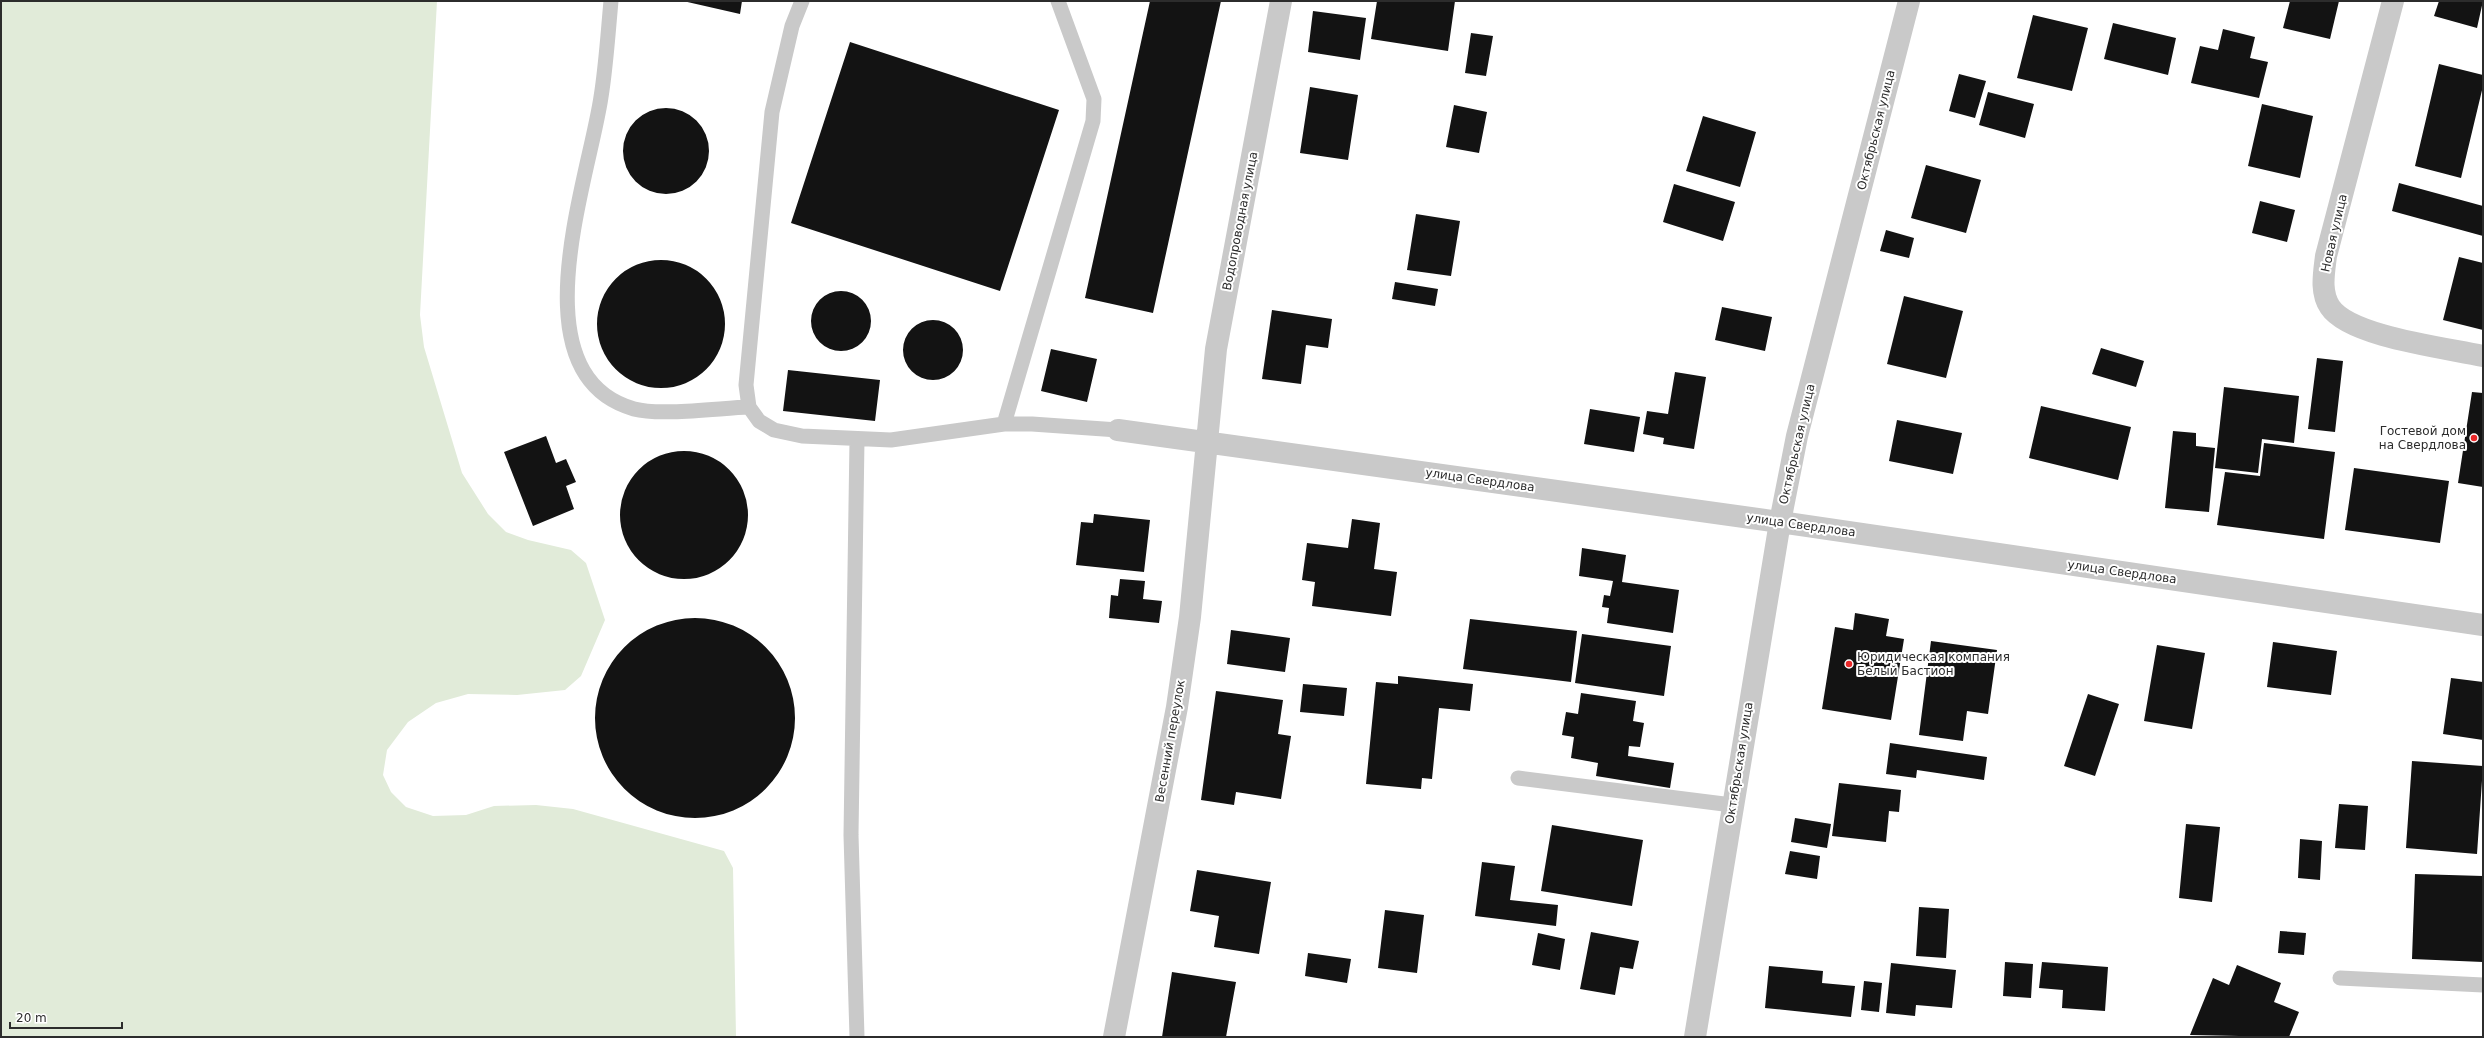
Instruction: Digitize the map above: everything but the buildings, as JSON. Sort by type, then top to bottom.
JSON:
[{"type":"street","name":"Водопроводная улица","points":[[1206,442],[1216,349],[1282,1]]},
{"type":"street","name":"Октябрьская улица","points":[[1695,1037],[1732,805],[1780,522],[1797,436],[1909,1]]},
{"type":"street","name":"Новая улица","points":[[2393,1],[2326,256],[2322,283],[2330,307],[2344,320],[2365,331],[2483,356]]},
{"type":"street","name":"улица Свердлова","points":[[1118,430],[1780,522],[2483,625]]},
{"type":"street","name":"Весенний переулок","points":[[1114,1037],[1177,707],[1190,617],[1206,442]]},
{"type":"lane","points":[[611,1],[601,97],[571,240],[568,285],[570,334],[578,362],[595,386],[611,398],[635,409],[658,411],[749,407]]},
{"type":"lane","points":[[802,1],[788,41],[772,112],[746,385],[749,407],[759,421],[774,430],[802,436],[857,440],[891,440],[1004,424],[1032,424],[1118,430]]},
{"type":"lane","points":[[1004,424],[1093,121],[1094,99],[1058,1]]},
{"type":"lane","points":[[857,440],[851,835],[857,1037]]},
{"type":"lane","points":[[1518,778],[1732,805]]},
{"type":"lane","points":[[2340,978],[2483,985]]},
{"type":"green space","points":[[1,1],[437,1],[420,315],[424,347],[462,473],[488,514],[506,532],[528,540],[571,550],[586,563],[605,620],[581,676],[565,690],[517,695],[468,694],[436,703],[408,722],[387,750],[383,775],[391,792],[406,807],[433,816],[466,815],[494,806],[536,805],[573,809],[724,851],[733,868],[736,1037],[1,1037]]},
{"type":"place","name":"Гостевой дом на Свердлова","points":[[2474,438]]},
{"type":"place","name":"Юридическая компания Белый Бастион","points":[[1849,664]]}]
